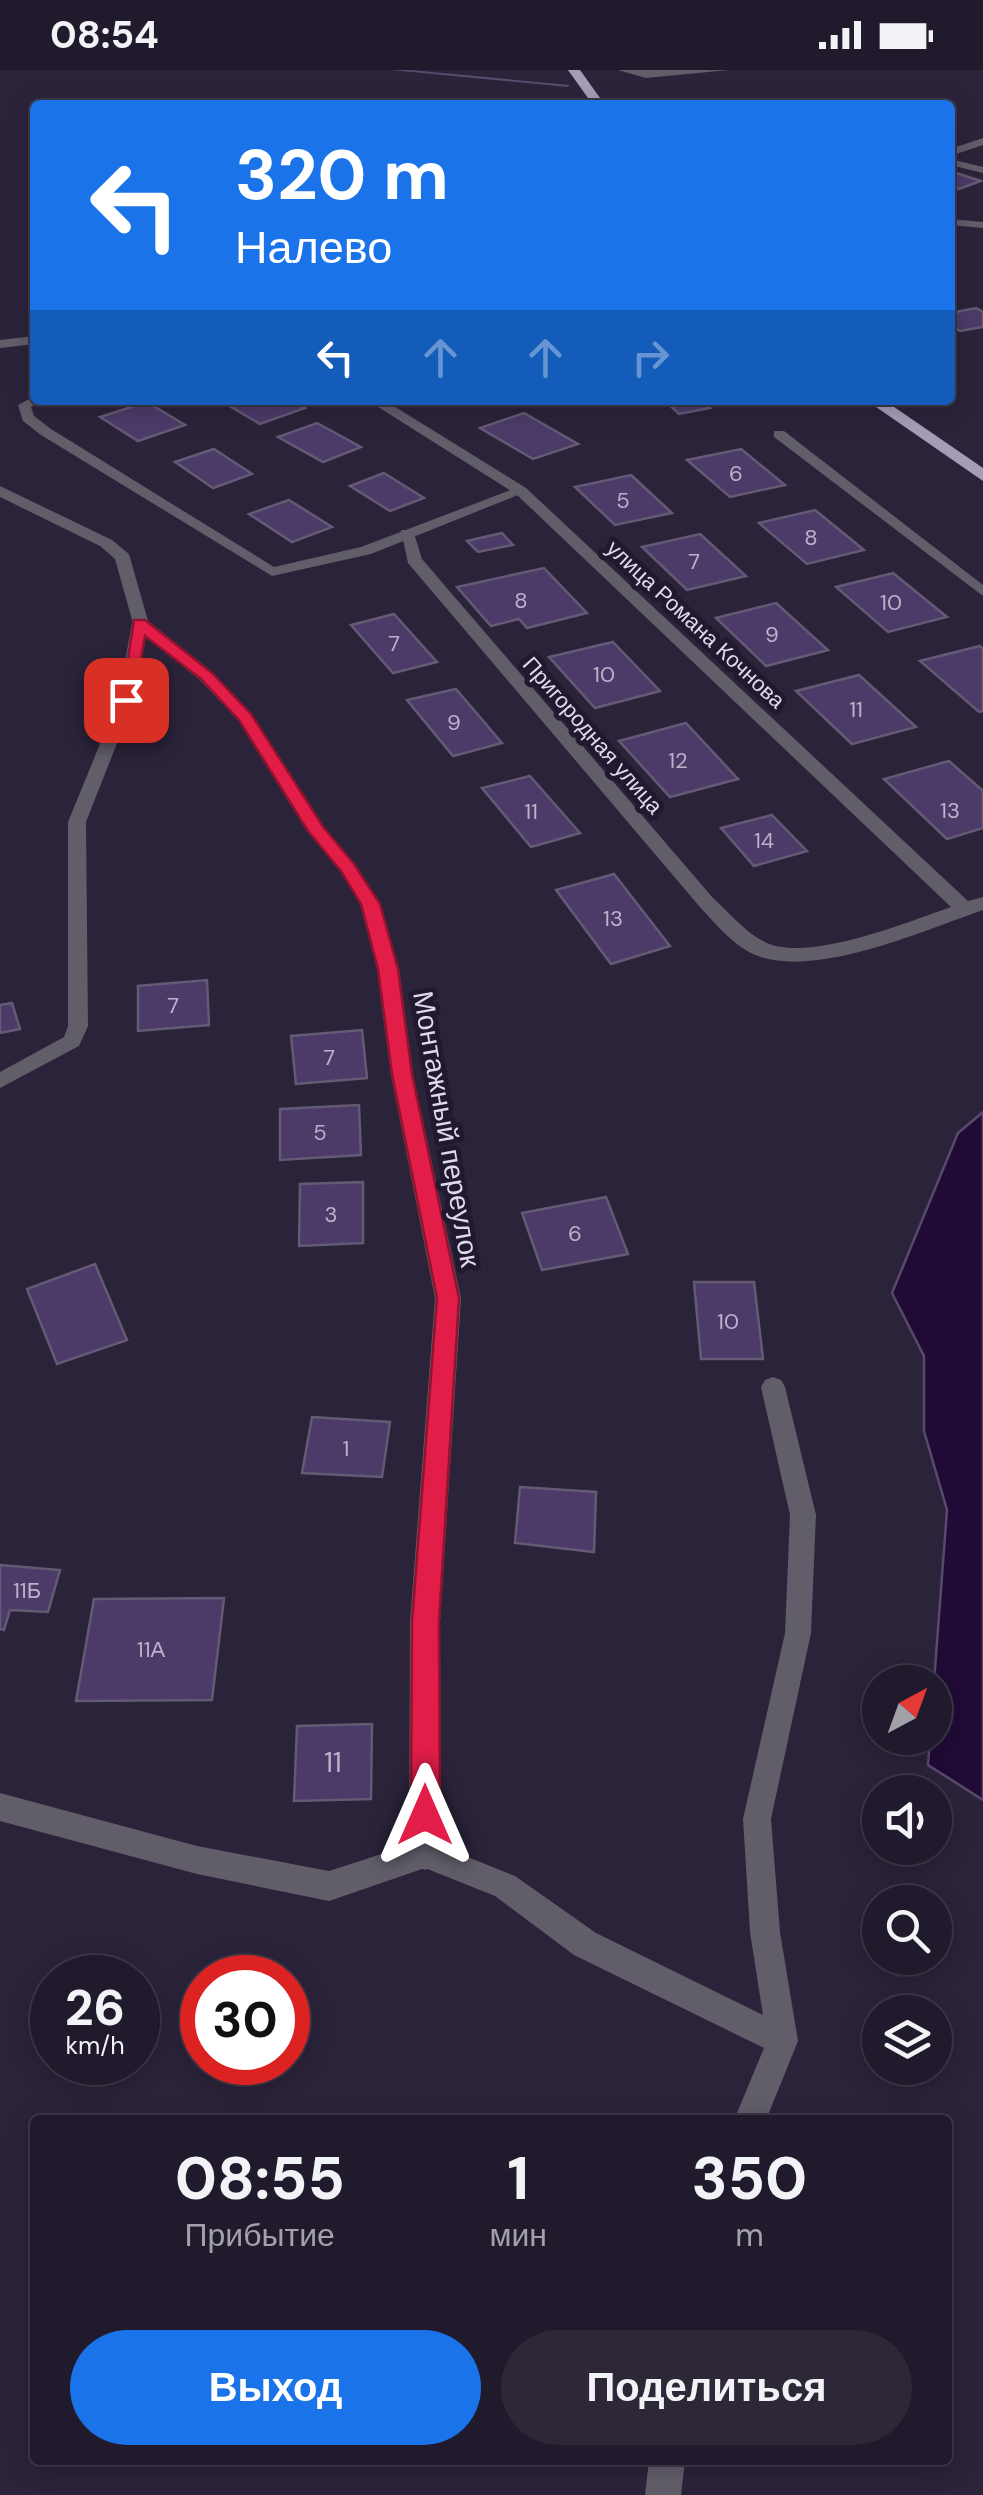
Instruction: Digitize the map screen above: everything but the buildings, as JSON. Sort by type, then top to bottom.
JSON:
[{"type":"highway","points":[[574,70],[595,100]]},
{"type":"highway","points":[[881,405],[983,476]]},
{"type":"street","points":[[955,151],[983,140]]},
{"type":"street","points":[[0,344],[30,341]]},
{"type":"street","name":"улица Романа Кочнова","points":[[382,405],[521,491],[974,906]]},
{"type":"street","points":[[0,492],[106,542],[123,558],[140,624]]},
{"type":"street","name":"Пригородная улица","points":[[407,534],[414,560],[694,888],[734,929],[766,952],[794,957],[826,951],[974,906]]},
{"type":"street","name":"Монтажный переулок","points":[[140,624],[206,676],[245,717],[317,831],[348,868],[370,904],[388,969],[402,1074],[448,1298],[426,1622],[425,1854]]},
{"type":"lane","points":[[623,70],[646,75],[724,70]]},
{"type":"lane","points":[[955,163],[983,170]]},
{"type":"lane","points":[[955,223],[983,226]]},
{"type":"lane","points":[[30,402],[24,405],[28,418],[46,432],[272,572],[303,569],[521,491]]},
{"type":"lane","points":[[779,434],[983,592]]},
{"type":"lane","points":[[0,1081],[72,1041],[78,1026],[77,822],[126,700],[140,624]]},
{"type":"lane","points":[[752,2115],[782,2042],[765,1932],[757,1818],[798,1632],[803,1515],[774,1387]]},
{"type":"lane","points":[[0,1807],[197,1860],[329,1886],[425,1854],[505,1886],[586,1944],[782,2042]]},
{"type":"lane","points":[[663,2495],[666,2465]]},
{"type":"shaded area","points":[[983,1112],[983,1800],[952,1780],[952,1775],[944,1775],[928,1765],[929,1755],[952,1755],[952,1665],[935,1665],[947,1510],[924,1431],[924,1356],[892,1293],[958,1133]]},
{"type":"waterway","points":[[394,70],[567,85]]},
{"type":"route","points":[[126,700],[140,624],[206,676],[245,717],[317,831],[348,868],[370,904],[388,969],[402,1074],[448,1298],[426,1622],[425,1815]]}]
